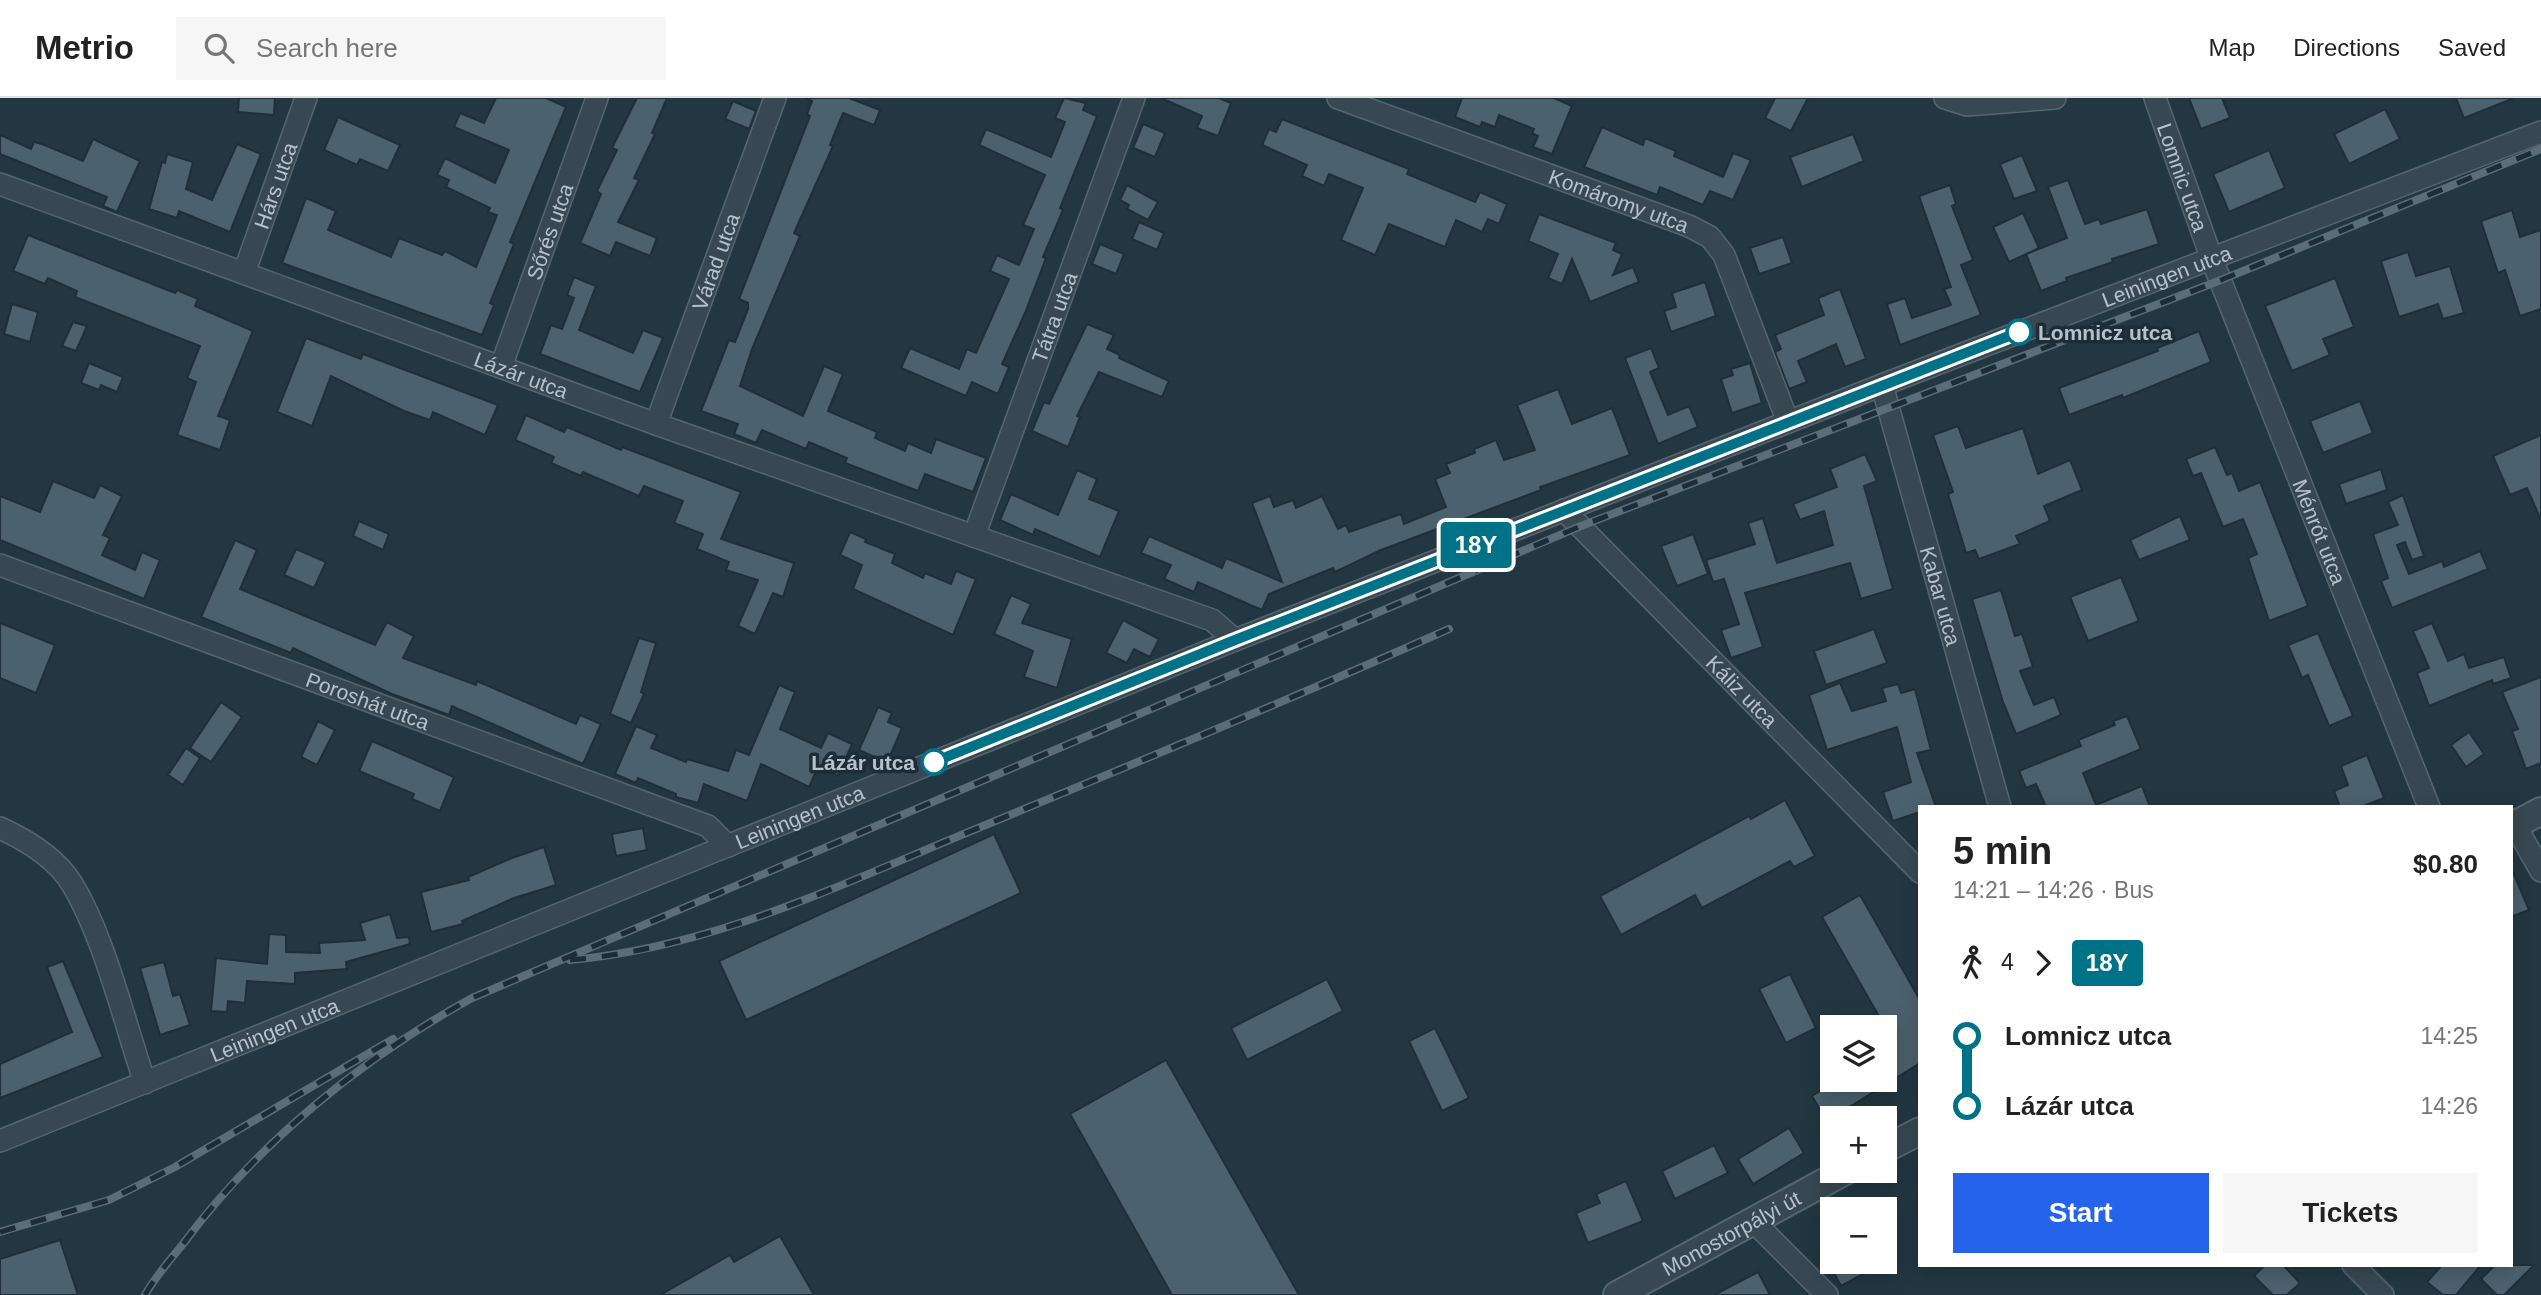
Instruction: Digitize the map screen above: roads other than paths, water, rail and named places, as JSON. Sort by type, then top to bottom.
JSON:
[{"type":"street","name":"Hárs utca","points":[[244,273],[306,98]]},
{"type":"street","name":"Sőrés utca","points":[[500,367],[597,98]]},
{"type":"street","name":"Várad utca","points":[[656,424],[775,98]]},
{"type":"street","name":"Tátra utca","points":[[974,536],[1134,98]]},
{"type":"street","name":"Komáromy utca","points":[[1338,98],[1689,226],[1710,237],[1724,256],[1788,422]]},
{"type":"street","points":[[1945,98],[1967,105],[2055,98]]},
{"type":"street","name":"Lomnic utca","points":[[2155,98],[2211,257]]},
{"type":"street","name":"Leiningen utca","points":[[0,1141],[1235,640],[2211,257],[2541,132]]},
{"type":"street","name":"Lázár utca","points":[[0,184],[656,424],[1212,620],[1235,640]]},
{"type":"street","name":"Ménrót utca","points":[[2211,257],[2429,805]]},
{"type":"street","name":"Kabar utca","points":[[1882,385],[1999,805]]},
{"type":"street","name":"Káliz utca","points":[[1564,510],[1918,870]]},
{"type":"street","name":"Poroshát utca","points":[[0,565],[708,826],[728,846]]},
{"type":"street","points":[[2541,811],[2513,826],[2541,871]]},
{"type":"street","points":[[0,828],[47,856],[72,883],[95,934],[145,1083]]},
{"type":"street","points":[[1897,1143],[1918,1132]]},
{"type":"street","name":"Monostorpályi út","points":[[1617,1295],[1822,1183]]},
{"type":"street","points":[[1752,1220],[1827,1295]]},
{"type":"street","points":[[2355,1267],[2383,1295]]},
{"type":"railway","points":[[145,1295],[213,1207],[279,1137],[352,1076],[391,1048],[472,998],[1581,526],[2221,280],[2541,149]]},
{"type":"railway","points":[[570,960],[674,942],[775,911],[1151,757],[1449,629]]},
{"type":"railway","points":[[0,1232],[109,1200],[175,1167],[393,1039]]},
{"type":"place","name":"Lomnicz utca","points":[[2019,332]]},
{"type":"place","name":"Lázár utca","points":[[934,762]]}]
